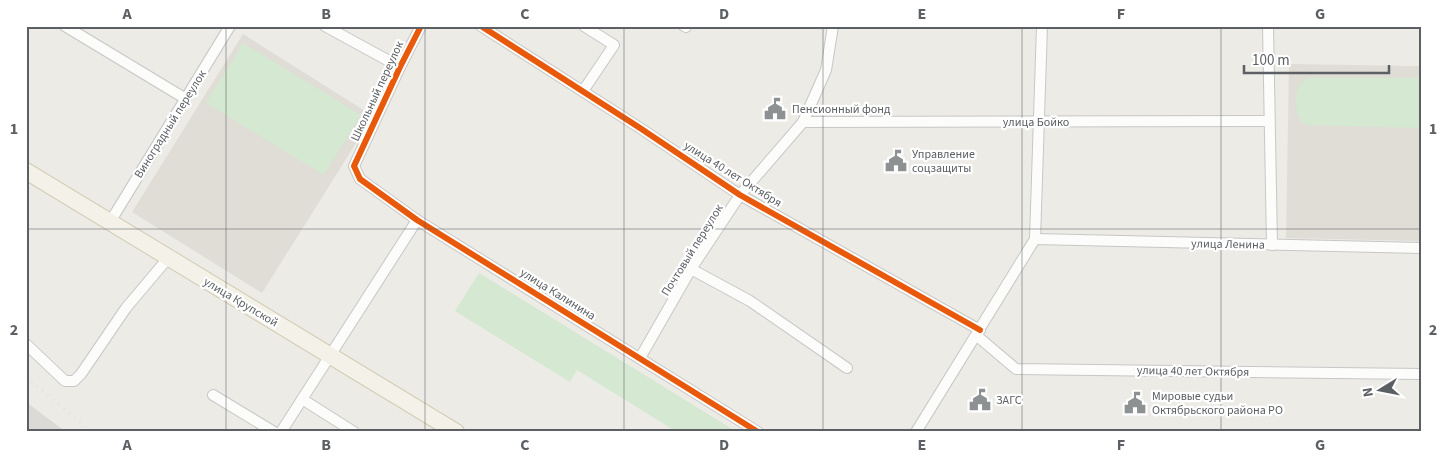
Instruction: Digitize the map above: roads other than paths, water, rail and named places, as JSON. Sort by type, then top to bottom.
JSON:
[{"type":"main road","name":"улица Крупской","points":[[26,171],[456,432]]},
{"type":"street","points":[[65,26],[186,99]]},
{"type":"street","name":"Виноградный переулок","points":[[110,222],[230,26]]},
{"type":"street","points":[[325,26],[400,67]]},
{"type":"street","name":"Школьный переулок","points":[[354,166],[400,67],[422,26]]},
{"type":"street","name":"улица 40 лет Октября","points":[[481,26],[740,195],[979,333],[1016,369],[1421,374]]},
{"type":"street","points":[[583,91],[614,45],[584,26]]},
{"type":"street","name":"Почтовый переулок","points":[[640,358],[691,269],[740,195],[803,122],[826,70],[833,26]]},
{"type":"street","points":[[916,432],[979,333],[1035,239],[1042,26]]},
{"type":"street","points":[[1268,26],[1268,121],[1272,245]]},
{"type":"street","name":"улица Бойко","points":[[803,122],[1268,121]]},
{"type":"street","name":"улица Калинина","points":[[354,166],[360,179],[416,220],[758,432]]},
{"type":"street","points":[[281,432],[416,220]]},
{"type":"street","name":"улица Ленина","points":[[1035,239],[1421,248]]},
{"type":"street","points":[[26,344],[65,381],[74,381],[81,374],[126,308],[169,257]]},
{"type":"street","points":[[691,269],[750,301],[847,368]]},
{"type":"street","points":[[213,395],[274,432]]},
{"type":"street","points":[[302,399],[354,432]]},
{"type":"railway","points":[[26,377],[92,432]]},
{"type":"place","name":"Пенсионный фонд","points":[[775,109]]},
{"type":"place","name":"Управление соцзащиты","points":[[896,161]]},
{"type":"place","name":"ЗАГС","points":[[980,400]]},
{"type":"place","name":"Мировые судьи Октябрьского района РО","points":[[1135,403]]}]
